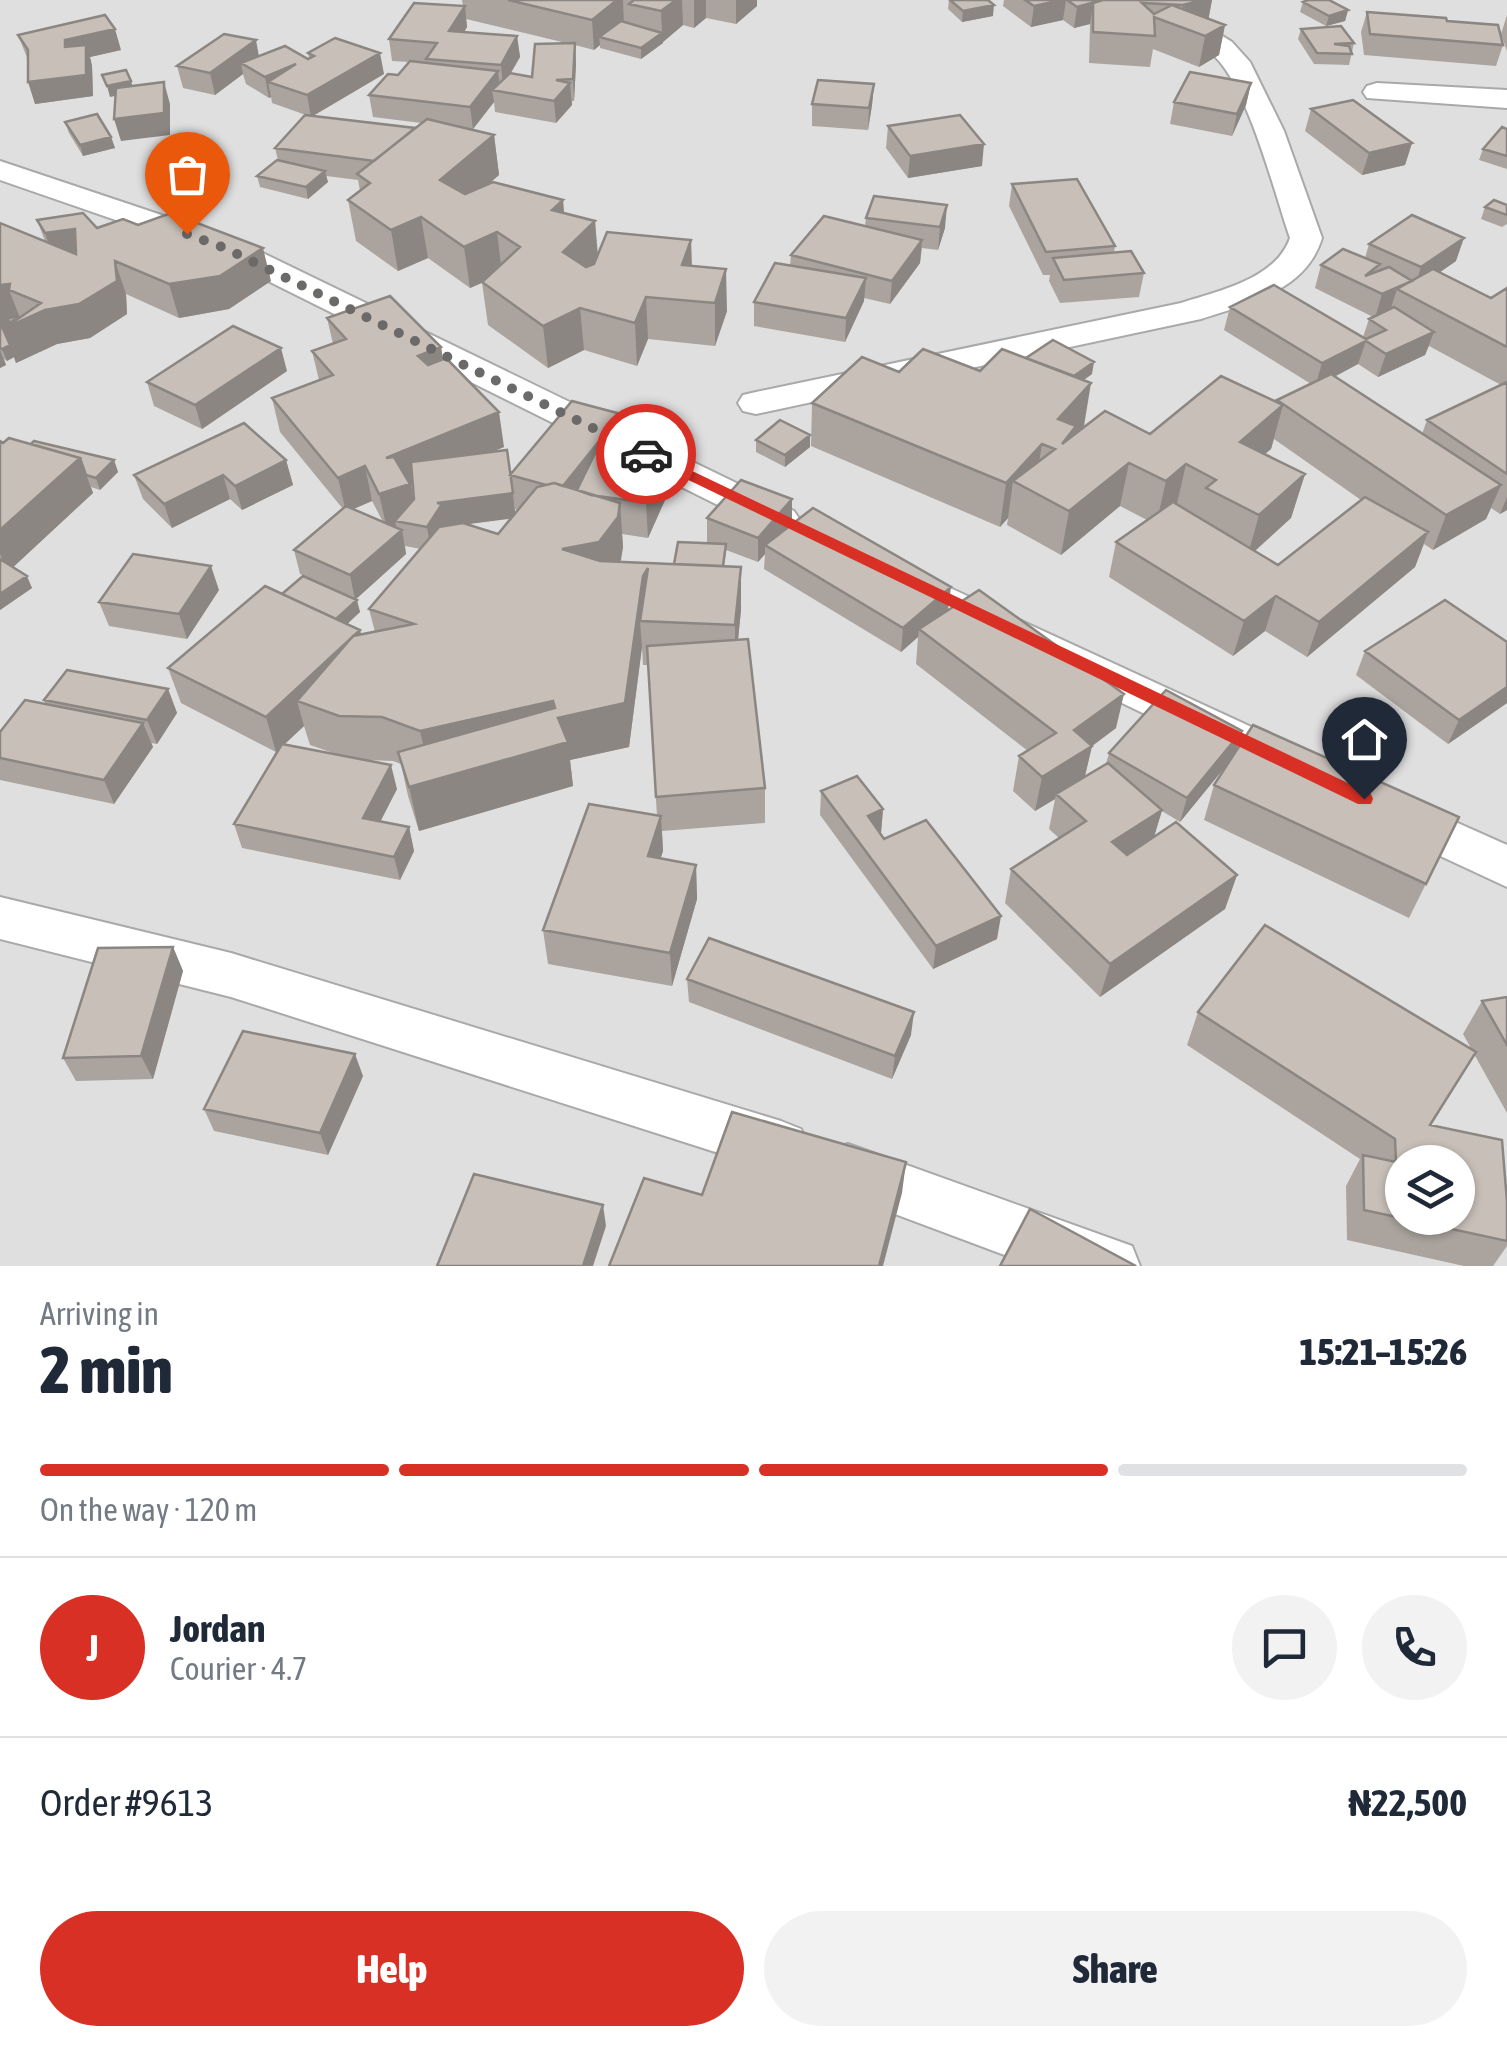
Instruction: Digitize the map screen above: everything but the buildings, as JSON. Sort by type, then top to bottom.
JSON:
[{"type":"street","points":[[756,402],[1188,312],[1256,289],[1299,260],[1306,238],[1269,132],[1240,68],[1222,48],[1147,0]]},
{"type":"street","points":[[1377,92],[1507,99]]},
{"type":"street","points":[[0,170],[225,248],[810,535]]},
{"type":"street","points":[[864,562],[1328,782]]},
{"type":"street","points":[[1364,799],[1507,867]]},
{"type":"street","points":[[0,918],[231,975],[740,1134],[1111,1266]]},
{"type":"shaded area","points":[[0,0],[1507,0],[1507,1266],[0,1266]]},
{"type":"way so far","points":[[187,234],[225,248],[646,454]]},
{"type":"route","points":[[646,454],[1364,799]]}]
